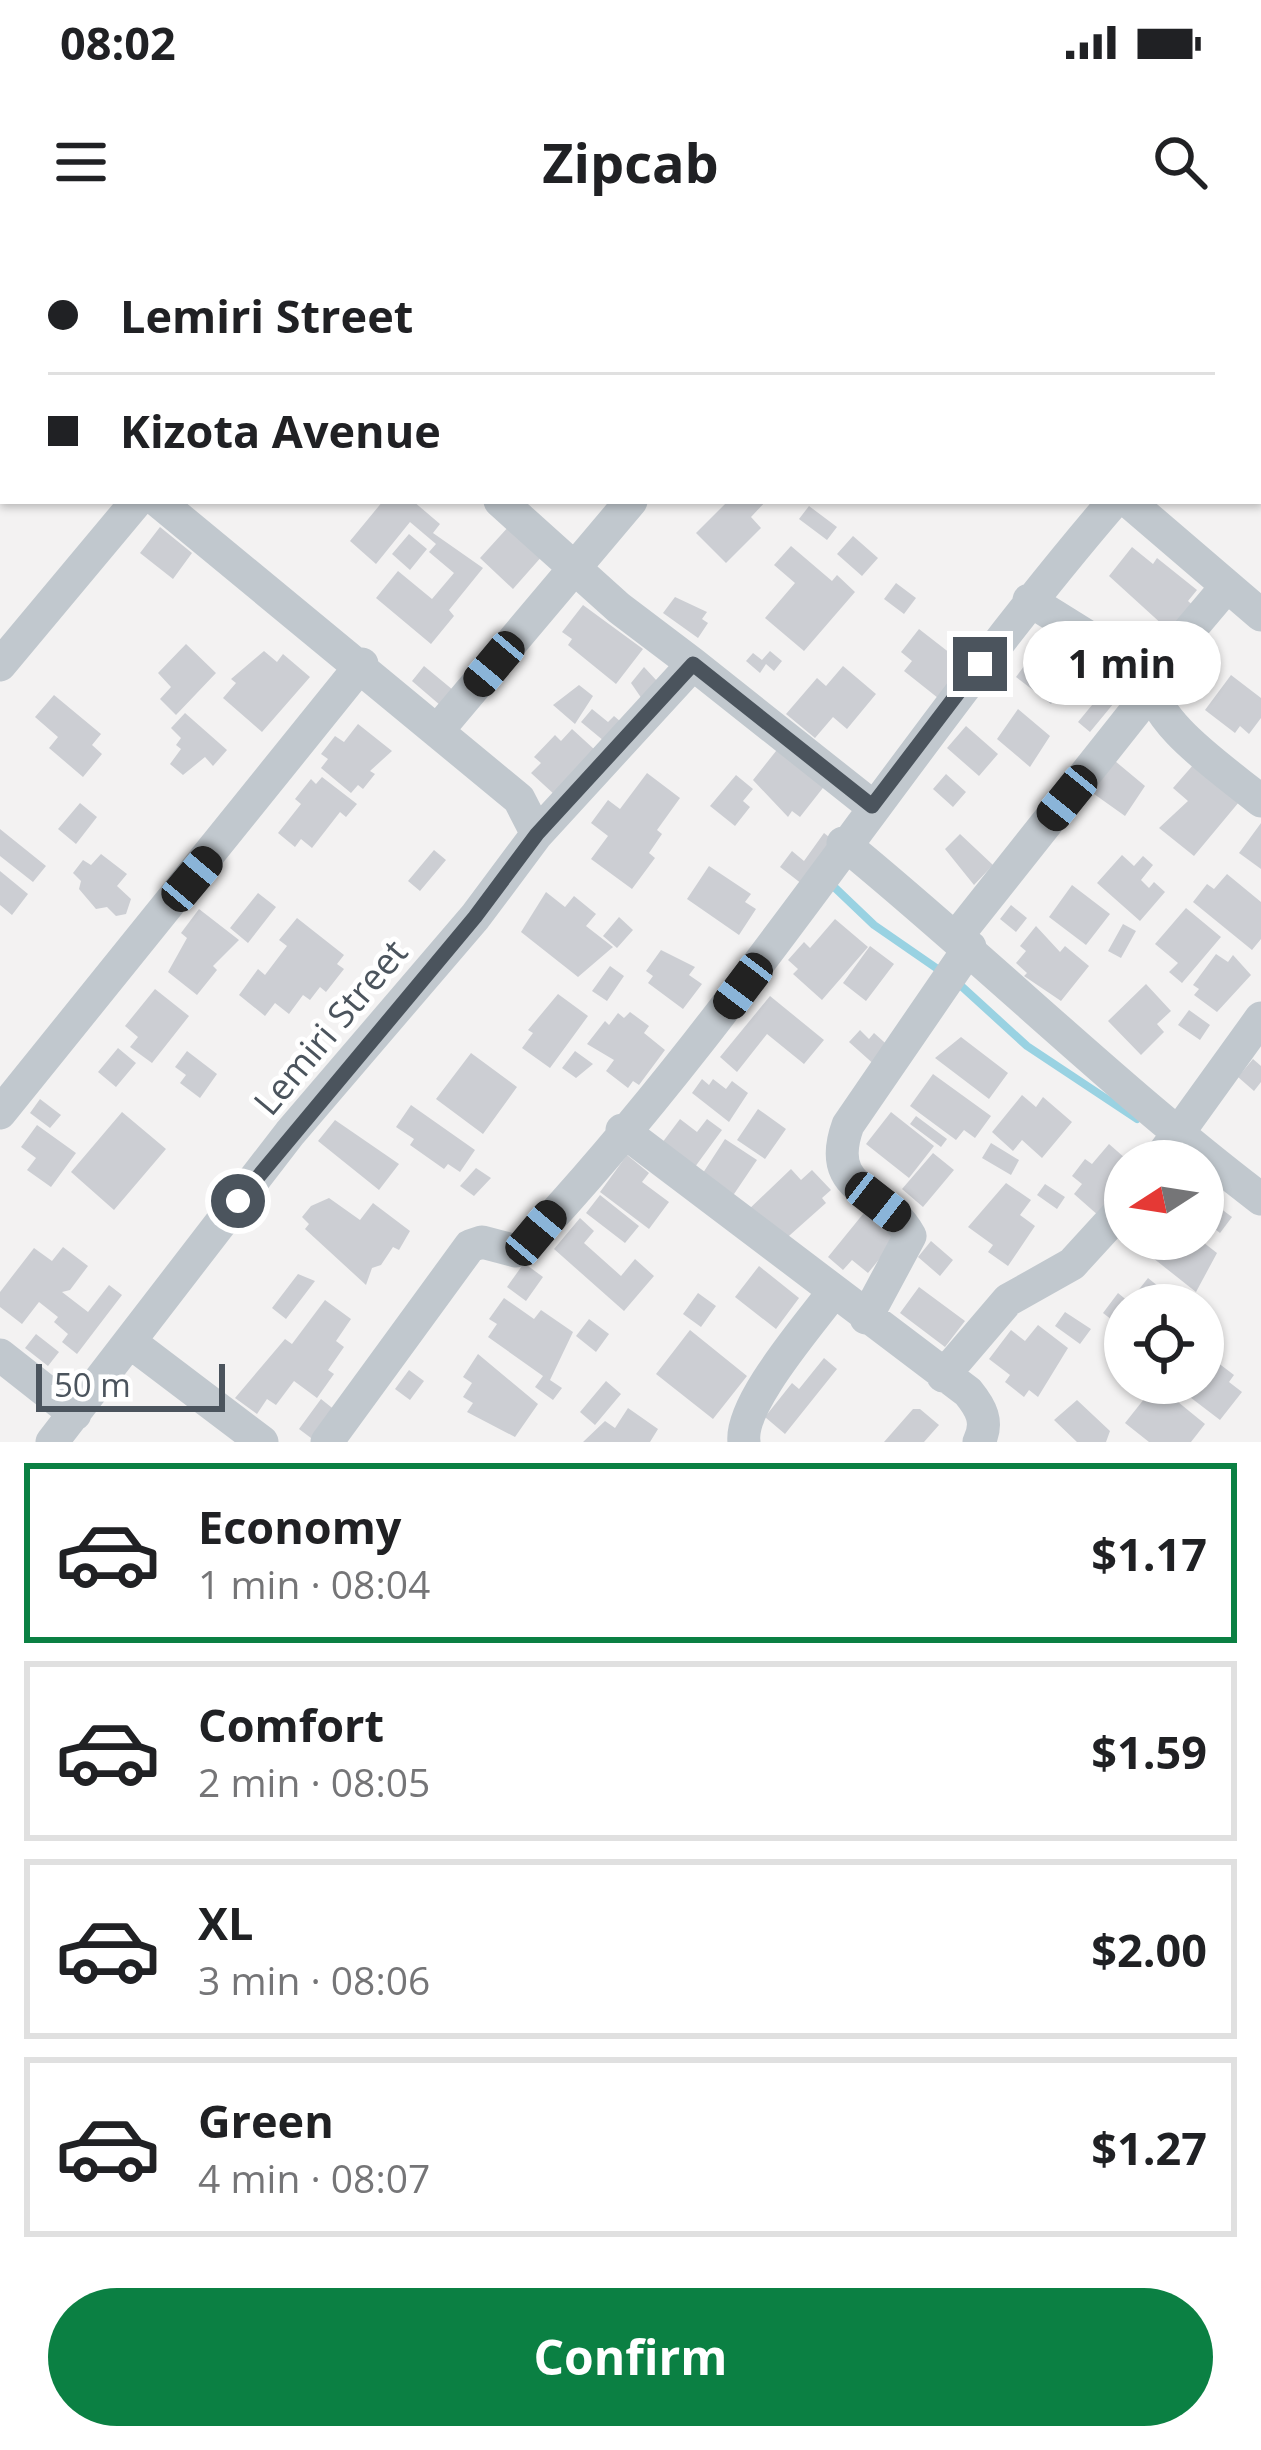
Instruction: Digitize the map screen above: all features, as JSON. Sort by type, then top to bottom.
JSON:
[{"type":"street","points":[[0,665],[134,504]]},
{"type":"street","points":[[162,504],[362,664],[519,799],[537,834]]},
{"type":"street","points":[[504,504],[620,608],[872,806]]},
{"type":"street","points":[[438,730],[629,504]]},
{"type":"street","points":[[326,1442],[470,1246],[482,1242],[516,1251],[524,1246],[704,1037],[843,843],[1029,600],[1111,504]]},
{"type":"street","points":[[1131,504],[1261,614]]},
{"type":"street","points":[[866,1318],[910,1236],[902,1221],[840,1167],[840,1147],[848,1125],[964,942],[1227,586]]},
{"type":"street","points":[[1029,600],[1150,685],[1160,713],[1261,801]]},
{"type":"street","points":[[0,1113],[362,664]]},
{"type":"street","name":"Lemiri Street","points":[[52,1442],[290,1133],[475,917],[537,834],[693,664]]},
{"type":"street","points":[[843,843],[964,942],[1159,1140]]},
{"type":"street","points":[[1173,1140],[1261,1018]]},
{"type":"street","points":[[622,1130],[981,1408],[985,1425],[979,1442]]},
{"type":"street","points":[[1224,1179],[1261,1199]]},
{"type":"street","points":[[943,1376],[1008,1300],[1072,1264],[1104,1228]]},
{"type":"street","points":[[744,1442],[743,1425],[754,1404],[833,1291]]},
{"type":"street","points":[[130,1342],[262,1442]]},
{"type":"street","points":[[0,1355],[75,1414]]},
{"type":"building","points":[[381,504],[417,504],[440,524],[433,533],[483,568],[449,610],[454,616],[431,644],[376,598],[398,571],[432,599],[454,573],[429,552],[436,544],[410,522],[376,564],[350,541]]},
{"type":"building","points":[[725,504],[763,504],[751,517],[761,528],[726,563],[696,533]]},
{"type":"building","points":[[809,506],[837,527],[827,540],[799,519]]},
{"type":"building","points":[[510,525],[543,555],[513,589],[480,558]]},
{"type":"building","points":[[160,527],[192,553],[173,579],[140,553]]},
{"type":"building","points":[[409,534],[427,549],[410,570],[392,554]]},
{"type":"building","points":[[853,536],[878,558],[862,576],[837,554]]},
{"type":"building","points":[[791,546],[832,581],[837,575],[855,592],[804,651],[765,618],[795,583],[774,565]]},
{"type":"building","points":[[1132,547],[1153,564],[1157,558],[1197,590],[1188,601],[1198,610],[1176,637],[1109,576]]},
{"type":"building","points":[[896,583],[916,598],[904,614],[884,599]]},
{"type":"building","points":[[675,597],[707,612],[702,619],[708,623],[698,638],[663,613]]},
{"type":"building","points":[[583,605],[643,649],[616,684],[568,645],[572,639],[562,632]]},
{"type":"building","points":[[919,629],[964,664],[938,698],[904,671],[912,661],[901,652]]},
{"type":"building","points":[[1041,642],[1080,671],[1067,688],[1029,658]]},
{"type":"building","points":[[186,644],[216,673],[176,715],[160,699],[171,687],[158,673]]},
{"type":"building","points":[[264,651],[277,662],[283,654],[310,677],[262,732],[223,698],[236,683],[231,679]]},
{"type":"building","points":[[770,651],[782,661],[774,671],[766,664],[760,673],[746,661],[753,653],[762,660]]},
{"type":"building","points":[[1027,662],[1062,689],[1051,704],[1016,677]]},
{"type":"building","points":[[424,666],[453,690],[440,705],[412,681]]},
{"type":"building","points":[[843,666],[876,694],[847,729],[833,717],[815,738],[786,714],[817,678],[826,686]]},
{"type":"building","points":[[644,667],[657,681],[642,699],[631,683]]},
{"type":"building","points":[[1231,675],[1261,698],[1261,718],[1249,734],[1240,726],[1235,733],[1205,710]]},
{"type":"building","points":[[1111,682],[1123,692],[1090,732],[1078,722]]},
{"type":"building","points":[[579,685],[593,696],[575,724],[553,705]]},
{"type":"building","points":[[54,695],[101,734],[92,745],[102,754],[83,777],[49,748],[58,737],[35,717]]},
{"type":"building","points":[[592,709],[608,722],[614,716],[621,722],[604,741],[581,722]]},
{"type":"building","points":[[1018,709],[1050,736],[1030,767],[997,739]]},
{"type":"building","points":[[185,713],[227,750],[213,766],[205,757],[183,775],[170,764],[181,749],[176,745],[181,738],[171,728]]},
{"type":"building","points":[[358,724],[392,751],[370,771],[375,774],[363,789],[358,785],[351,793],[321,768],[328,759],[321,754],[335,736],[344,742]]},
{"type":"building","points":[[966,726],[998,754],[979,776],[947,748]]},
{"type":"building","points":[[572,729],[595,750],[555,795],[531,773],[541,763],[534,757],[555,735],[561,741]]},
{"type":"building","points":[[784,741],[826,784],[800,817],[792,811],[788,817],[753,780]]},
{"type":"building","points":[[1109,756],[1145,786],[1125,816],[1087,789]]},
{"type":"building","points":[[1194,764],[1239,802],[1194,856],[1159,828],[1188,801],[1173,788]]},
{"type":"building","points":[[647,773],[680,798],[657,830],[662,834],[649,853],[655,858],[632,889],[591,859],[608,836],[591,823],[608,800],[620,809]]},
{"type":"building","points":[[946,774],[966,792],[953,807],[933,789]]},
{"type":"building","points":[[736,775],[753,789],[743,801],[750,807],[735,826],[710,806]]},
{"type":"building","points":[[322,777],[357,804],[346,817],[340,812],[312,848],[301,839],[295,847],[278,833],[301,804],[295,799],[311,779],[316,784]]},
{"type":"building","points":[[80,803],[97,817],[76,844],[58,829]]},
{"type":"building","points":[[1261,823],[1261,869],[1239,853]]},
{"type":"building","points":[[0,829],[46,866],[33,882],[0,856]]},
{"type":"building","points":[[824,833],[834,841],[802,884],[780,867],[792,851],[804,861]]},
{"type":"building","points":[[960,834],[993,865],[974,885],[945,849]]},
{"type":"building","points":[[434,850],[446,860],[420,891],[408,881]]},
{"type":"building","points":[[101,854],[127,874],[117,886],[131,899],[126,914],[116,916],[107,907],[96,909],[79,889],[81,881],[73,873],[83,860],[91,865]]},
{"type":"building","points":[[1122,855],[1134,866],[1143,856],[1153,865],[1141,880],[1149,888],[1154,882],[1165,892],[1140,921],[1097,883]]},
{"type":"building","points":[[709,866],[751,894],[745,902],[756,909],[739,935],[687,899]]},
{"type":"building","points":[[0,871],[28,894],[12,915],[0,905]]},
{"type":"building","points":[[1227,874],[1261,902],[1261,939],[1252,950],[1193,902],[1207,884],[1214,889]]},
{"type":"building","points":[[1072,885],[1110,914],[1086,945],[1049,917]]},
{"type":"building","points":[[546,892],[565,907],[574,896],[596,914],[586,926],[613,947],[578,977],[521,932]]},
{"type":"building","points":[[258,893],[276,907],[248,943],[230,928]]},
{"type":"building","points":[[1011,905],[1027,918],[1016,932],[1000,919]]},
{"type":"building","points":[[1186,908],[1221,937],[1182,983],[1169,972],[1178,963],[1155,944]]},
{"type":"building","points":[[199,909],[239,940],[213,966],[217,970],[197,995],[168,972],[187,938],[181,933]]},
{"type":"building","points":[[619,917],[633,930],[617,948],[603,936]]},
{"type":"building","points":[[297,918],[344,955],[337,964],[344,969],[326,992],[320,987],[310,1000],[303,995],[289,1014],[275,1003],[265,1016],[239,995],[258,969],[265,975],[287,946],[279,940]]},
{"type":"building","points":[[835,919],[868,947],[822,1000],[793,974],[798,969],[788,960],[804,942],[810,948]]},
{"type":"building","points":[[1123,924],[1136,931],[1121,958],[1108,951]]},
{"type":"building","points":[[1036,926],[1060,952],[1065,946],[1089,966],[1061,1001],[1024,976],[1027,973],[1016,963],[1026,951],[1020,946]]},
{"type":"building","points":[[870,946],[894,964],[866,1001],[843,983]]},
{"type":"building","points":[[661,950],[695,967],[689,975],[702,984],[683,1009],[648,983],[653,976],[646,971]]},
{"type":"building","points":[[1216,954],[1228,962],[1233,955],[1251,975],[1217,1012],[1194,995],[1199,989],[1193,985]]},
{"type":"building","points":[[610,966],[624,976],[607,1001],[592,991]]},
{"type":"building","points":[[1146,984],[1171,1011],[1157,1024],[1164,1032],[1141,1055],[1108,1021]]},
{"type":"building","points":[[155,989],[189,1016],[152,1063],[130,1047],[138,1037],[125,1026]]},
{"type":"building","points":[[558,994],[588,1016],[550,1068],[522,1048],[533,1033],[528,1030]]},
{"type":"building","points":[[770,996],[824,1040],[804,1064],[767,1034],[737,1072],[720,1057]]},
{"type":"building","points":[[1189,1010],[1210,1025],[1200,1040],[1178,1025]]},
{"type":"building","points":[[630,1012],[649,1026],[644,1033],[665,1050],[639,1085],[633,1081],[628,1088],[606,1071],[614,1060],[587,1044],[605,1021],[609,1025],[618,1013],[624,1018]]},
{"type":"building","points":[[860,1030],[869,1039],[874,1033],[893,1050],[877,1067],[849,1042]]},
{"type":"building","points":[[961,1037],[1008,1073],[989,1099],[935,1058]]},
{"type":"building","points":[[118,1048],[136,1063],[116,1087],[98,1072]]},
{"type":"building","points":[[187,1051],[217,1074],[200,1098],[180,1083],[186,1075],[175,1067]]},
{"type":"building","points":[[575,1051],[593,1064],[576,1078],[562,1068]]},
{"type":"building","points":[[471,1053],[517,1087],[483,1134],[436,1099]]},
{"type":"building","points":[[1253,1059],[1261,1066],[1261,1082],[1254,1091],[1238,1077]]},
{"type":"building","points":[[933,1074],[991,1116],[975,1138],[964,1130],[956,1140],[910,1106]]},
{"type":"building","points":[[702,1079],[709,1085],[713,1079],[726,1089],[732,1081],[748,1093],[729,1122],[692,1093]]},
{"type":"building","points":[[1022,1095],[1036,1107],[1043,1097],[1072,1122],[1042,1158],[1022,1140],[1013,1151],[992,1132]]},
{"type":"building","points":[[40,1099],[61,1115],[50,1128],[30,1113]]},
{"type":"building","points":[[411,1105],[475,1150],[460,1172],[448,1164],[444,1169],[410,1145],[414,1139],[396,1127]]},
{"type":"building","points":[[758,1109],[786,1129],[765,1159],[737,1140]]},
{"type":"building","points":[[122,1112],[166,1149],[114,1210],[71,1172]]},
{"type":"building","points":[[891,1112],[934,1146],[909,1178],[866,1144]]},
{"type":"building","points":[[916,1116],[947,1139],[941,1147],[910,1124]]},
{"type":"building","points":[[680,1119],[697,1132],[707,1119],[722,1130],[692,1171],[659,1147]]},
{"type":"building","points":[[335,1120],[399,1164],[379,1190],[318,1141]]},
{"type":"building","points":[[37,1125],[76,1153],[51,1187],[27,1170],[36,1158],[21,1147]]},
{"type":"building","points":[[725,1139],[757,1160],[732,1197],[701,1176]]},
{"type":"building","points":[[991,1143],[1019,1160],[1011,1175],[982,1158]]},
{"type":"building","points":[[1104,1150],[1104,1210],[1099,1216],[1074,1194],[1082,1184],[1072,1176],[1085,1159],[1092,1164]]},
{"type":"building","points":[[933,1153],[954,1170],[923,1207],[902,1189]]},
{"type":"building","points":[[627,1155],[649,1173],[642,1182],[669,1202],[649,1229],[600,1192]]},
{"type":"building","points":[[476,1168],[491,1178],[474,1196],[460,1186]]},
{"type":"building","points":[[791,1169],[801,1180],[812,1170],[831,1190],[822,1198],[826,1203],[781,1243],[745,1213]]},
{"type":"building","points":[[1006,1183],[1031,1200],[1020,1215],[1035,1226],[1008,1266],[988,1252],[993,1245],[968,1227]]},
{"type":"building","points":[[1045,1184],[1065,1197],[1057,1209],[1037,1195]]},
{"type":"building","points":[[600,1195],[639,1226],[625,1243],[586,1213]]},
{"type":"building","points":[[329,1198],[360,1220],[373,1203],[410,1231],[399,1250],[393,1247],[381,1265],[372,1268],[366,1285],[305,1229],[309,1224],[302,1217],[311,1206]]},
{"type":"building","points":[[872,1203],[903,1230],[868,1273],[852,1260],[843,1270],[828,1257]]},
{"type":"building","points":[[580,1218],[594,1231],[584,1243],[621,1276],[635,1259],[654,1276],[624,1311],[554,1249]]},
{"type":"building","points":[[931,1241],[953,1260],[940,1276],[918,1257]]},
{"type":"building","points":[[63,1247],[88,1266],[70,1290],[62,1292],[88,1312],[109,1285],[122,1295],[77,1354],[62,1342],[68,1334],[54,1322],[58,1317],[39,1302],[22,1324],[0,1307],[0,1292],[34,1248],[52,1261]]},
{"type":"building","points":[[1156,1260],[1213,1260],[1200,1284],[1186,1284]]},
{"type":"building","points":[[524,1263],[543,1277],[526,1301],[507,1287]]},
{"type":"building","points":[[759,1266],[799,1298],[776,1329],[735,1297]]},
{"type":"building","points":[[298,1274],[315,1281],[286,1319],[272,1308]]},
{"type":"building","points":[[919,1287],[965,1321],[945,1347],[900,1313]]},
{"type":"building","points":[[698,1293],[716,1306],[701,1327],[683,1314]]},
{"type":"building","points":[[504,1298],[534,1319],[541,1310],[573,1332],[550,1380],[562,1388],[553,1400],[535,1387],[543,1376],[488,1337],[497,1324],[489,1319]]},
{"type":"building","points":[[325,1300],[351,1319],[336,1341],[344,1347],[328,1370],[334,1374],[317,1398],[294,1381],[276,1405],[267,1399],[257,1414],[235,1398],[285,1339],[292,1344]]},
{"type":"building","points":[[1065,1312],[1091,1329],[1080,1344],[1055,1326]]},
{"type":"building","points":[[589,1319],[609,1334],[596,1352],[576,1336]]},
{"type":"building","points":[[1038,1325],[1068,1348],[1038,1397],[1029,1390],[1024,1397],[1005,1382],[1010,1375],[989,1359],[1011,1330],[1025,1341]]},
{"type":"building","points":[[690,1330],[747,1376],[713,1419],[656,1374]]},
{"type":"building","points":[[36,1334],[59,1352],[48,1366],[25,1348]]},
{"type":"building","points":[[478,1354],[538,1404],[515,1437],[467,1412],[473,1403],[463,1397],[472,1383],[463,1377]]},
{"type":"building","points":[[824,1358],[837,1369],[785,1434],[765,1417],[792,1383],[799,1389]]},
{"type":"building","points":[[1224,1367],[1234,1375],[1229,1382],[1242,1392],[1220,1420],[1199,1404],[1224,1404]]},
{"type":"building","points":[[409,1370],[424,1381],[410,1400],[395,1389]]},
{"type":"building","points":[[606,1381],[621,1394],[595,1425],[580,1412]]},
{"type":"building","points":[[321,1399],[336,1411],[315,1441],[299,1429]]},
{"type":"building","points":[[1077,1400],[1110,1431],[1106,1442],[1077,1442],[1054,1420]]},
{"type":"building","points":[[1140,1404],[1180,1404],[1205,1424],[1191,1442],[1149,1442],[1125,1423]]},
{"type":"building","points":[[628,1408],[658,1429],[650,1442],[583,1442],[605,1421],[615,1428]]},
{"type":"building","points":[[913,1409],[920,1409],[939,1425],[924,1442],[884,1442]]},
{"type":"waterway","points":[[831,884],[874,925],[942,972]]},
{"type":"waterway","points":[[959,984],[1027,1046],[1137,1119]]},
{"type":"route","points":[[238,1201],[526,855],[537,834],[693,664],[872,806],[980,664]]}]
